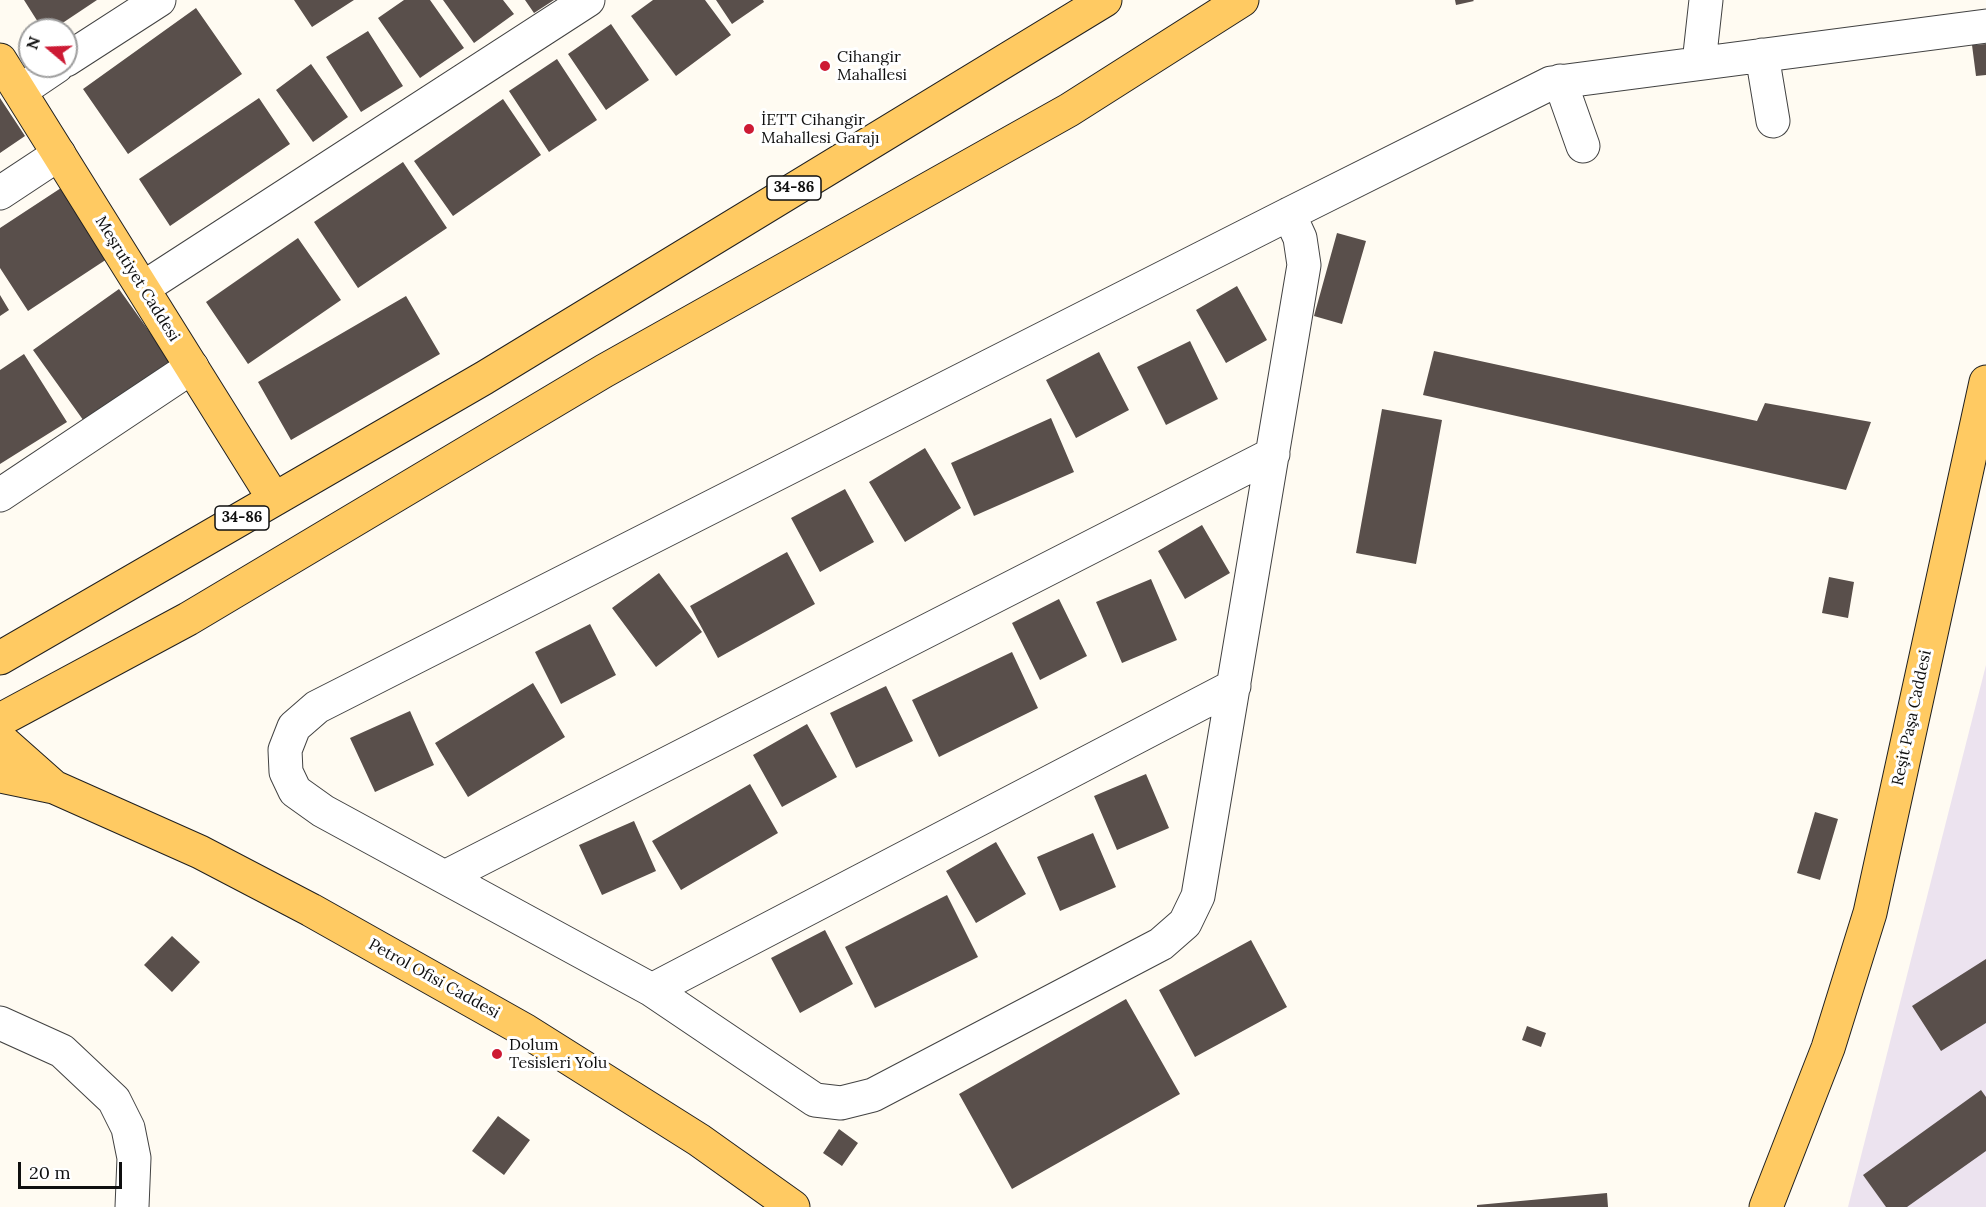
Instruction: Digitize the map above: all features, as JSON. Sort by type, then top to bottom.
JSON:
[{"type":"main road","name":"34-86","points":[[0,658],[484,378],[1105,0]]},
{"type":"main road","points":[[0,720],[188,619],[604,371],[1069,110],[1242,0]]},
{"type":"main road","name":"Meşrutiyet Caddesi","points":[[0,60],[274,499]]},
{"type":"main road","name":"Reşit Paşa Caddesi","points":[[1786,1207],[1826,1051],[1870,913],[1986,381]]},
{"type":"main road","name":"Petrol Ofisi Caddesi","points":[[0,740],[54,787]]},
{"type":"main road","name":"Petrol Ofisi Caddesi","points":[[0,776],[54,787],[200,852],[311,910],[526,1031],[699,1140],[793,1207]]},
{"type":"main road","name":"Reşit Paşa Caddesi","points":[[1766,1207],[1826,1051]]},
{"type":"street","points":[[78,52],[159,0]]},
{"type":"street","points":[[142,288],[588,0]]},
{"type":"street","points":[[1699,63],[1706,0]]},
{"type":"street","points":[[1289,214],[1300,238],[1304,266],[1198,896],[1185,923],[1161,944],[873,1095],[841,1103],[815,1100],[652,990],[323,811],[295,791],[286,772],[285,750],[294,727],[317,707],[1513,100],[1551,82],[1986,26]]},
{"type":"street","points":[[1762,55],[1773,121]]},
{"type":"street","points":[[20,91],[39,78]]},
{"type":"street","points":[[1560,81],[1583,146]]},
{"type":"street","points":[[0,193],[59,154]]},
{"type":"street","points":[[0,495],[192,368]]},
{"type":"street","points":[[445,877],[1273,454]]},
{"type":"street","points":[[652,990],[1234,686]]},
{"type":"street","points":[[0,1023],[62,1051],[114,1100],[128,1128],[134,1158],[132,1207]]},
{"type":"shaded area","points":[[1986,665],[1986,1207],[1848,1207]]},
{"type":"building","points":[[24,0],[97,0],[70,18],[35,18]]},
{"type":"building","points":[[294,0],[354,0],[312,27]]},
{"type":"building","points":[[404,0],[430,0],[464,48],[420,78],[378,18]]},
{"type":"building","points":[[443,0],[503,0],[514,14],[474,43]]},
{"type":"building","points":[[525,0],[554,0],[534,13]]},
{"type":"building","points":[[653,0],[705,0],[731,35],[676,76],[631,16]]},
{"type":"building","points":[[716,0],[763,0],[764,2],[732,24]]},
{"type":"building","points":[[1455,0],[1473,0],[1474,1],[1456,5]]},
{"type":"building","points":[[196,8],[242,74],[128,154],[83,89]]},
{"type":"building","points":[[611,24],[649,80],[606,110],[568,54]]},
{"type":"building","points":[[368,31],[403,86],[361,112],[326,57]]},
{"type":"building","points":[[1986,44],[1986,75],[1976,76],[1972,45]]},
{"type":"building","points":[[557,59],[597,120],[549,152],[509,91]]},
{"type":"building","points":[[311,64],[348,117],[313,142],[276,90]]},
{"type":"building","points":[[0,98],[25,136],[0,153]]},
{"type":"building","points":[[259,98],[290,144],[170,226],[139,179]]},
{"type":"building","points":[[503,99],[541,155],[453,216],[414,161]]},
{"type":"building","points":[[403,162],[447,228],[358,288],[314,222]]},
{"type":"building","points":[[61,188],[107,259],[28,311],[0,268],[0,228]]},
{"type":"building","points":[[1337,233],[1366,241],[1342,324],[1314,316]]},
{"type":"building","points":[[298,238],[341,300],[248,364],[206,302]]},
{"type":"building","points":[[1237,286],[1267,340],[1226,363],[1196,310]]},
{"type":"building","points":[[119,289],[171,362],[86,424],[33,350]]},
{"type":"building","points":[[0,295],[9,310],[0,316]]},
{"type":"building","points":[[406,296],[440,354],[291,440],[258,382]]},
{"type":"building","points":[[1190,341],[1218,399],[1166,425],[1137,367]]},
{"type":"building","points":[[1434,351],[1757,421],[1765,403],[1871,422],[1846,490],[1423,395]]},
{"type":"building","points":[[1099,352],[1129,410],[1076,438],[1046,380]]},
{"type":"building","points":[[24,354],[67,422],[0,464],[0,370]]},
{"type":"building","points":[[1382,409],[1442,420],[1416,564],[1356,553]]},
{"type":"building","points":[[1051,418],[1074,472],[974,516],[951,463]]},
{"type":"building","points":[[925,448],[961,508],[905,542],[869,482]]},
{"type":"building","points":[[845,489],[874,542],[820,572],[791,518]]},
{"type":"building","points":[[1202,525],[1230,573],[1185,599],[1158,551]]},
{"type":"building","points":[[787,552],[815,604],[718,658],[690,606]]},
{"type":"building","points":[[659,573],[702,632],[656,667],[612,608]]},
{"type":"building","points":[[1829,577],[1854,582],[1848,618],[1822,613]]},
{"type":"building","points":[[1151,579],[1177,640],[1122,663],[1096,602]]},
{"type":"building","points":[[1059,599],[1087,656],[1040,680],[1012,623]]},
{"type":"building","points":[[590,624],[616,675],[561,704],[535,652]]},
{"type":"building","points":[[1012,652],[1038,708],[939,757],[912,700]]},
{"type":"building","points":[[533,683],[565,737],[468,797],[435,743]]},
{"type":"building","points":[[886,686],[913,741],[856,768],[830,713]]},
{"type":"building","points":[[410,711],[434,765],[375,792],[350,738]]},
{"type":"building","points":[[807,724],[837,777],[782,807],[753,755]]},
{"type":"building","points":[[1146,774],[1169,828],[1117,850],[1094,796]]},
{"type":"building","points":[[750,784],[778,833],[681,890],[652,841]]},
{"type":"building","points":[[1815,812],[1838,819],[1820,880],[1797,873]]},
{"type":"building","points":[[634,821],[656,871],[602,895],[579,845]]},
{"type":"building","points":[[1093,833],[1116,887],[1060,911],[1037,857]]},
{"type":"building","points":[[996,842],[1026,894],[976,923],[946,871]]},
{"type":"building","points":[[947,895],[978,957],[875,1008],[845,947]]},
{"type":"building","points":[[825,930],[853,984],[800,1013],[771,958]]},
{"type":"building","points":[[172,936],[200,962],[172,992],[144,965]]},
{"type":"building","points":[[1251,940],[1287,1007],[1195,1057],[1159,990]]},
{"type":"building","points":[[1986,959],[1986,1023],[1941,1051],[1912,1006]]},
{"type":"building","points":[[1126,999],[1180,1094],[1012,1189],[959,1094]]},
{"type":"building","points":[[1527,1026],[1546,1033],[1541,1047],[1522,1040]]},
{"type":"building","points":[[1981,1090],[1986,1097],[1986,1151],[1907,1207],[1886,1207],[1863,1175]]},
{"type":"building","points":[[498,1116],[530,1140],[504,1175],[472,1151]]},
{"type":"building","points":[[839,1129],[858,1143],[842,1166],[823,1153]]},
{"type":"building","points":[[1607,1193],[1608,1207],[1477,1207],[1477,1205]]},
{"type":"place","name":"Cihangir Mahallesi","points":[[825,66]]},
{"type":"place","name":"İETT Cihangir Mahallesi Garajı","points":[[749,129]]},
{"type":"place","name":"Dolum Tesisleri Yolu","points":[[497,1054]]}]
